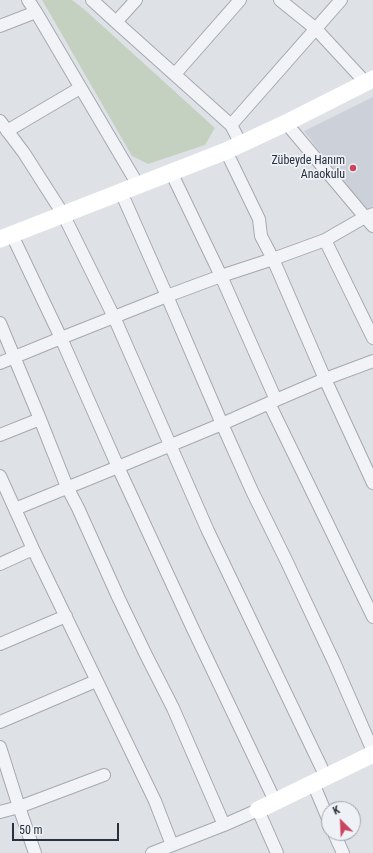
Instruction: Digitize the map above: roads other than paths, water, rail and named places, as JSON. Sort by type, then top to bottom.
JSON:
[{"type":"street","points":[[28,0],[138,185]]},
{"type":"street","points":[[92,0],[231,125],[234,147],[259,219],[261,236],[273,259],[324,379],[373,483]]},
{"type":"street","points":[[116,22],[136,0]]},
{"type":"street","points":[[175,74],[240,0]]},
{"type":"street","points":[[275,801],[118,467],[60,338],[6,237],[234,147],[286,123],[369,81],[316,29],[280,0]]},
{"type":"street","points":[[231,125],[342,0]]},
{"type":"street","points":[[0,26],[36,12]]},
{"type":"street","points":[[80,88],[4,126],[24,153],[63,214],[114,317],[319,780],[324,801]]},
{"type":"street","points":[[0,363],[168,296],[325,240],[370,219],[286,123]]},
{"type":"street","points":[[170,172],[221,276],[273,401],[373,617]]},
{"type":"street","points":[[121,192],[168,296],[252,491],[328,649],[373,752],[258,810],[152,853]]},
{"type":"street","points":[[325,240],[373,338]]},
{"type":"street","points":[[0,323],[67,487],[81,514],[122,606],[173,708],[224,825]]},
{"type":"street","points":[[15,509],[170,446],[324,379],[373,361]]},
{"type":"street","points":[[0,435],[40,419]]},
{"type":"street","points":[[0,476],[33,549],[155,801],[172,846]]},
{"type":"street","points":[[0,564],[33,549]]},
{"type":"street","points":[[0,644],[66,616]]},
{"type":"street","points":[[0,722],[96,680]]},
{"type":"street","points":[[0,746],[35,853]]},
{"type":"street","points":[[0,812],[19,807],[104,775]]},
{"type":"street","points":[[258,810],[277,853]]},
{"type":"street","points":[[337,841],[342,853]]},
{"type":"place","name":"Zübeyde Hanım Anaokulu","points":[[353,168]]}]
